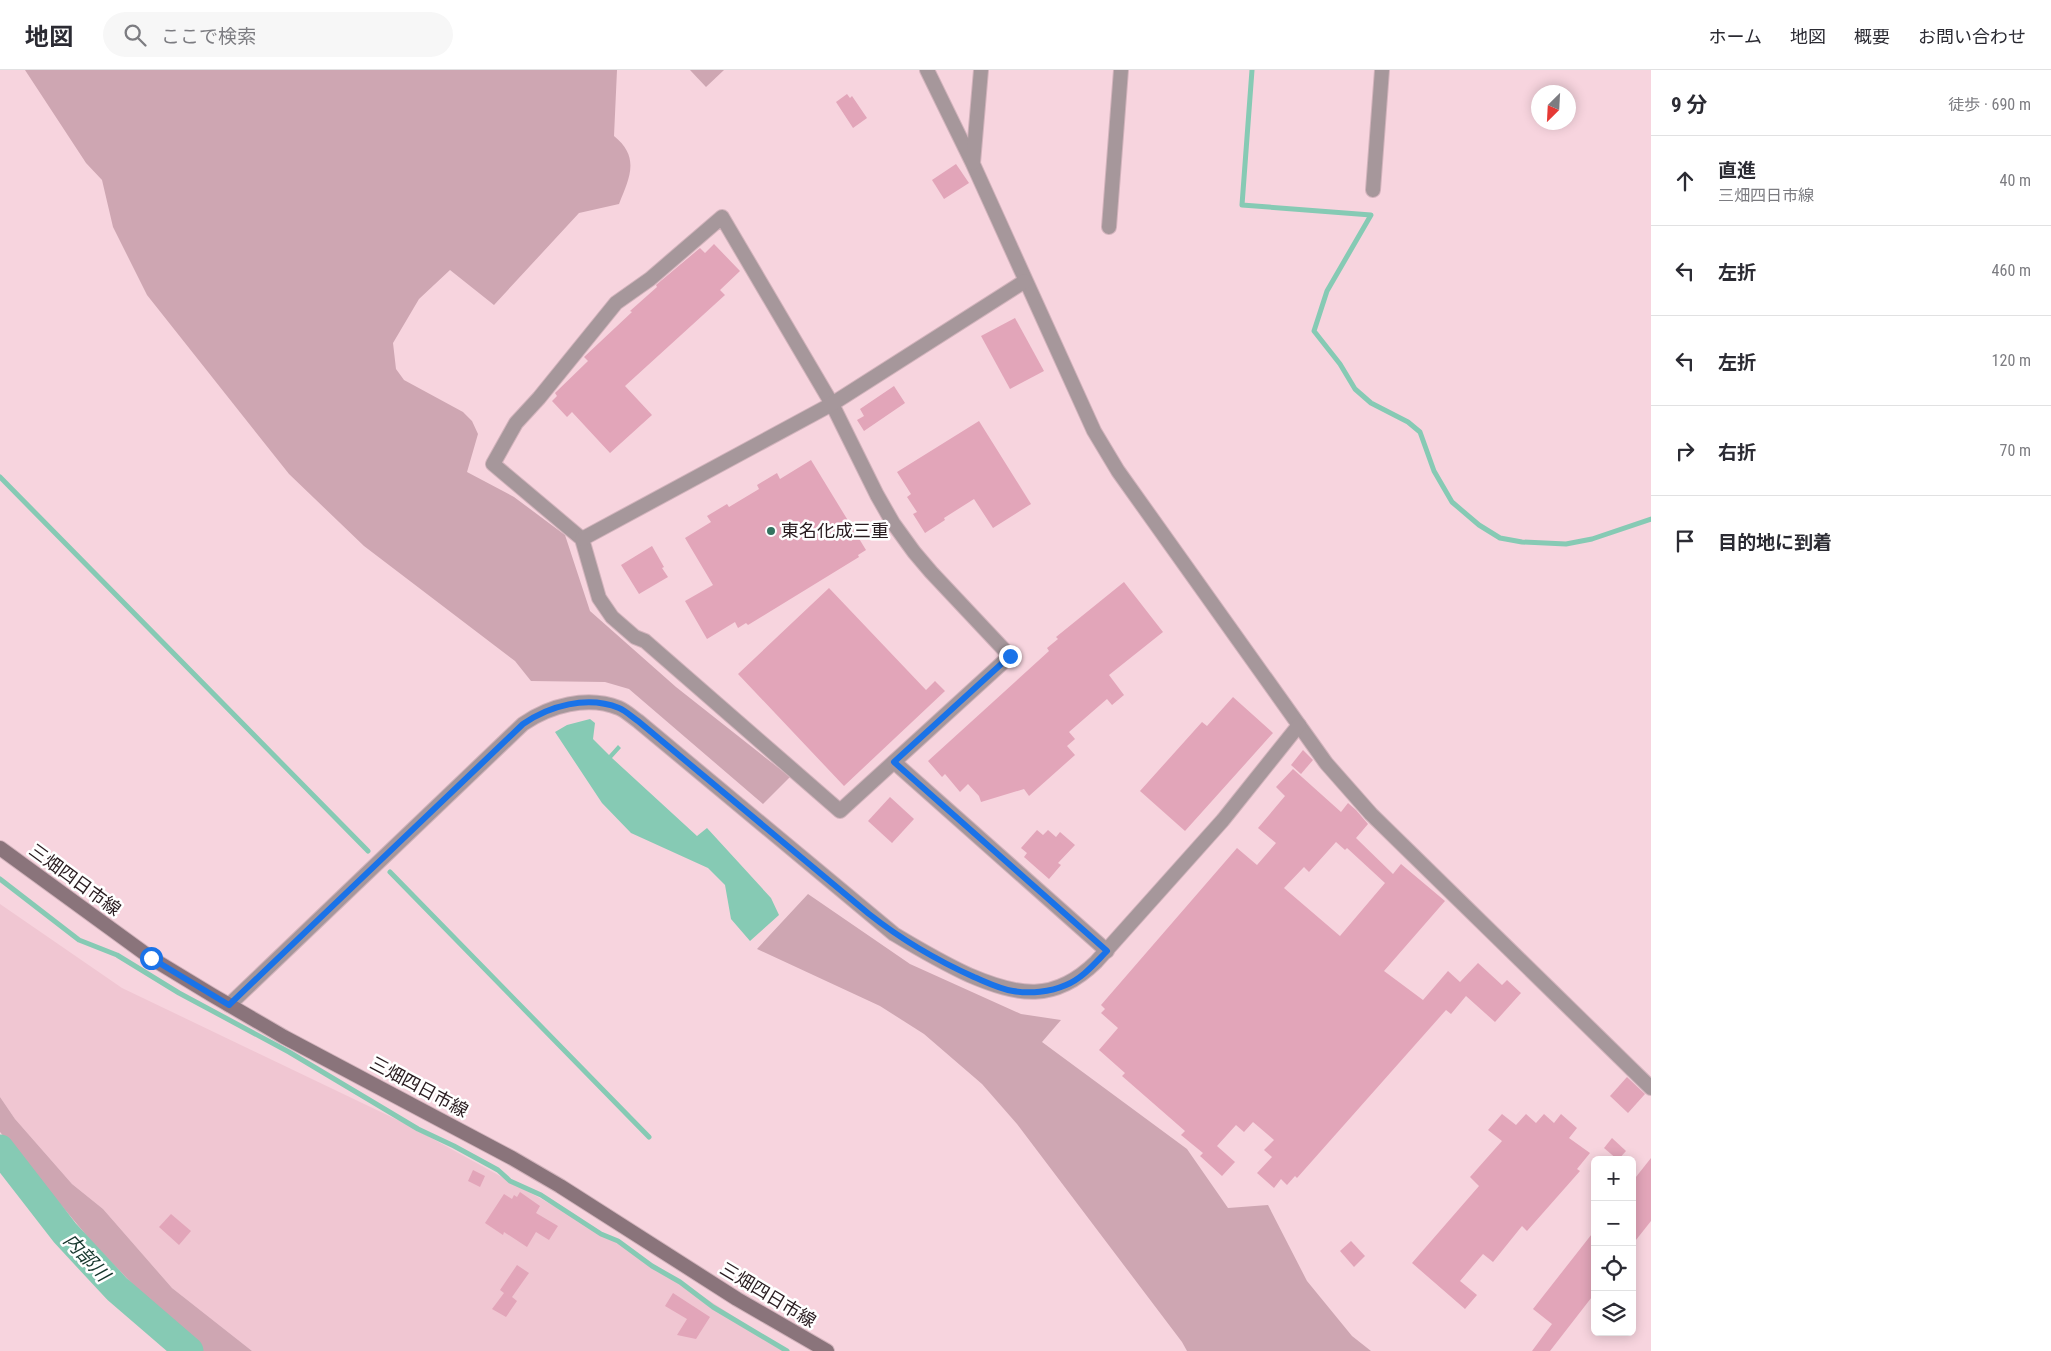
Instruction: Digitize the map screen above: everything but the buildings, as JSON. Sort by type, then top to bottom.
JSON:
[{"type":"main road","name":"三畑四日市線","points":[[0,848],[151,958],[284,1037],[512,1158],[575,1195],[737,1299],[827,1351]]},
{"type":"street","points":[[927,70],[973,164],[1094,431],[1118,471],[1326,762],[1372,814],[1651,1088]]},
{"type":"street","points":[[973,164],[981,70]]},
{"type":"street","points":[[1109,227],[1121,70]]},
{"type":"street","points":[[1373,190],[1382,70]]},
{"type":"street","points":[[722,217],[832,404],[877,495],[914,552],[1010,656],[840,811],[645,641],[635,637],[612,617],[599,598],[582,539],[492,464],[516,423],[539,398],[616,303],[650,279],[722,217]]},
{"type":"street","points":[[582,539],[832,404],[1025,281]]},
{"type":"street","points":[[229,1005],[523,724],[551,708],[582,703],[603,704],[620,708],[894,934],[945,964],[994,986],[1013,991],[1040,992],[1066,985],[1077,979],[1107,951],[1223,820],[1299,725]]},
{"type":"street","points":[[894,762],[1107,951]]},
{"type":"shaded area","points":[[25,70],[617,70],[614,136],[622,144],[630,160],[627,185],[619,204],[579,213],[494,305],[450,270],[419,299],[393,343],[396,369],[404,380],[463,412],[472,421],[478,434],[467,472],[514,497],[565,535],[590,611],[676,687],[790,777],[763,804],[629,689],[605,682],[531,681],[515,661],[364,546],[289,474],[147,295],[113,227],[102,180],[86,163]]},
{"type":"shaded area","points":[[690,70],[724,70],[706,87]]},
{"type":"shaded area","points":[[590,719],[595,723],[593,739],[609,755],[618,745],[621,748],[612,758],[697,836],[707,828],[771,898],[779,915],[750,941],[731,919],[725,885],[708,868],[631,833],[602,803],[555,732],[567,725]]},
{"type":"shaded area","points":[[808,894],[910,964],[1021,1014],[1061,1020],[1042,1042],[1187,1149],[1228,1208],[1268,1205],[1307,1281],[1352,1336],[1371,1351],[1187,1351],[1017,1124],[982,1084],[924,1034],[880,1006],[757,949]]},
{"type":"shaded area","points":[[0,904],[122,988],[406,1124],[619,1242],[787,1351],[252,1351],[172,1288],[103,1209],[72,1184],[15,1119],[0,1097]]},
{"type":"shaded area","points":[[0,1097],[15,1119],[72,1184],[103,1209],[172,1288],[252,1351],[197,1351],[92,1242],[0,1132]]},
{"type":"waterway","points":[[1252,70],[1242,205],[1371,215],[1327,291],[1314,331],[1340,364],[1355,389],[1371,403],[1408,422],[1420,432],[1434,471],[1452,502],[1479,525],[1500,538],[1522,542],[1566,544],[1592,539],[1651,519]]},
{"type":"waterway","points":[[0,477],[368,851]]},
{"type":"waterway","points":[[390,872],[649,1137]]},
{"type":"waterway","points":[[0,879],[79,940],[117,955],[179,993],[289,1052],[418,1129],[498,1170],[510,1181],[541,1195],[601,1234],[618,1241],[652,1266],[680,1282],[713,1307],[787,1351]]},
{"type":"waterway","name":"内部川","points":[[0,1149],[65,1233],[117,1289],[189,1351]]},
{"type":"place","name":"東名化成三重","points":[[771,531]]},
{"type":"route","points":[[151,958],[229,1005],[523,724],[551,708],[582,703],[603,704],[620,708],[638,721],[894,934],[939,961],[994,986],[1013,991],[1040,992],[1066,985],[1088,970],[1107,951],[894,762],[1010,656]]}]
